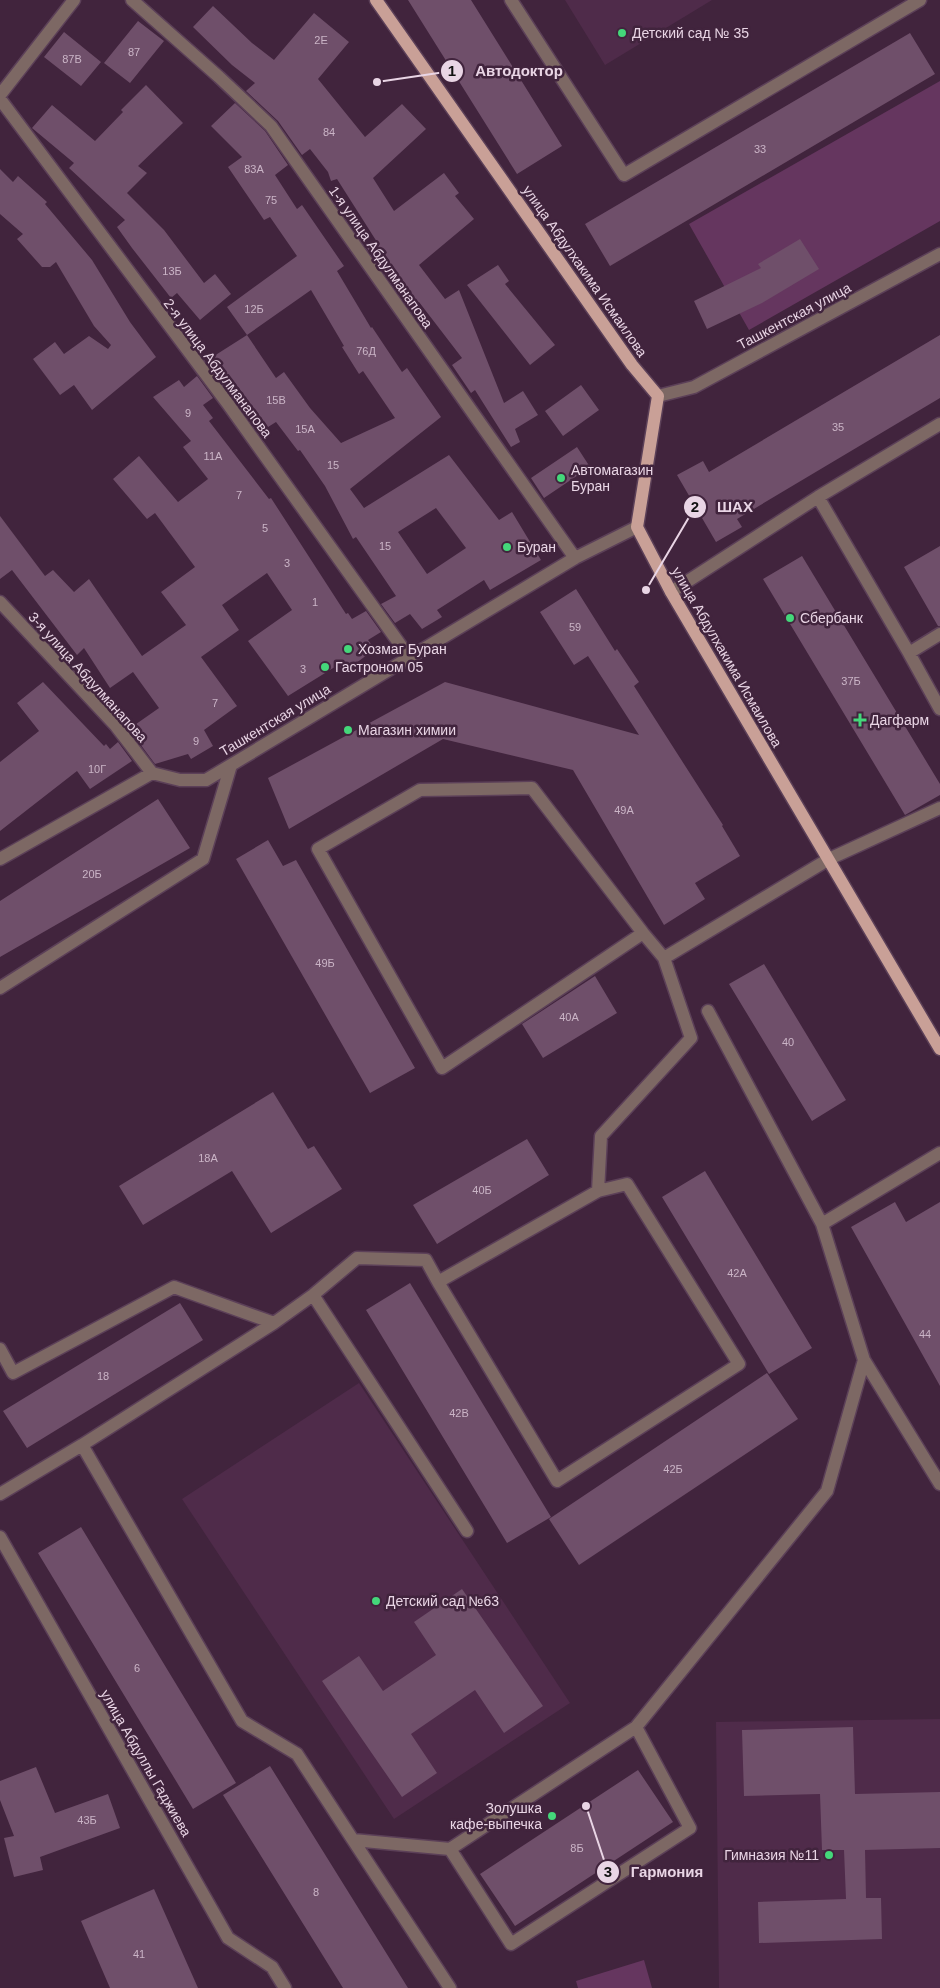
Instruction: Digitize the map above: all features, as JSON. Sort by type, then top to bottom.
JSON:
[{"type":"main road","name":"улица Абдулхакима Исмаилова","points":[[376,0],[632,365],[658,396]]},
{"type":"main road","points":[[637,527],[658,396]]},
{"type":"main road","name":"улица Абдулхакима Исмаилова","points":[[637,527],[671,592],[940,1049]]},
{"type":"street","points":[[0,95],[74,0]]},
{"type":"street","name":"1-я улица Абдулманапова","points":[[132,0],[271,126],[575,558]]},
{"type":"street","points":[[511,0],[624,176],[920,0]]},
{"type":"street","name":"2-я улица Абдулманапова","points":[[0,99],[228,404],[409,657]]},
{"type":"street","name":"Ташкентская улица","points":[[658,396],[694,387],[940,254]]},
{"type":"street","points":[[671,592],[818,497],[940,424]]},
{"type":"street","points":[[818,497],[940,709]]},
{"type":"street","name":"Ташкентская улица","points":[[152,773],[180,780],[206,780],[575,558],[637,527]]},
{"type":"street","name":"3-я улица Абдулманапова","points":[[0,602],[116,726],[152,773]]},
{"type":"street","points":[[909,653],[940,634]]},
{"type":"street","points":[[0,988],[204,859],[231,765]]},
{"type":"street","points":[[0,859],[152,773]]},
{"type":"street","points":[[598,1191],[601,1136],[691,1038],[664,958],[643,934],[532,788],[420,790],[318,849],[442,1068],[643,934]]},
{"type":"street","points":[[664,958],[829,859],[940,808]]},
{"type":"street","points":[[708,1011],[822,1224],[864,1360],[940,1484]]},
{"type":"street","points":[[822,1224],[940,1153]]},
{"type":"street","points":[[0,1494],[82,1446],[274,1323],[313,1296],[357,1258],[426,1260],[438,1282],[557,1481],[739,1364],[627,1184],[598,1191],[438,1282]]},
{"type":"street","points":[[0,1349],[13,1373],[174,1286],[274,1323]]},
{"type":"street","points":[[313,1296],[467,1531]]},
{"type":"street","points":[[353,1840],[450,1849],[636,1727],[827,1491],[864,1360]]},
{"type":"street","points":[[82,1446],[242,1722],[297,1754],[450,1988]]},
{"type":"street","name":"улица Абдуллы Гаджиева","points":[[0,1537],[228,1938],[272,1967],[285,1988]]},
{"type":"street","points":[[450,1849],[511,1944],[690,1828],[636,1727]]},
{"type":"shaded area","name":"Детский сад № 35","points":[[565,0],[712,0],[605,65]]},
{"type":"shaded area","points":[[940,81],[940,221],[749,330],[689,224]]},
{"type":"shaded area","name":"Детский сад №63","points":[[359,1383],[570,1703],[394,1819],[182,1499]]},
{"type":"shaded area","name":"Гимназия №11","points":[[940,1719],[940,1988],[719,1988],[716,1722]]},
{"type":"shaded area","points":[[644,1960],[652,1988],[578,1988],[576,1981]]},
{"type":"building","points":[[408,0],[471,0],[562,146],[517,174]]},
{"type":"building","points":[[213,6],[252,43],[274,60],[314,13],[349,42],[318,79],[365,137],[402,104],[426,129],[373,178],[394,211],[444,173],[459,193],[455,196],[474,219],[419,265],[445,299],[459,290],[504,403],[523,391],[538,415],[515,429],[520,442],[511,447],[475,390],[471,393],[452,365],[462,358],[419,302],[412,307],[367,248],[377,242],[337,179],[331,181],[328,172],[310,149],[302,155],[278,121],[246,91],[255,83],[232,65],[193,27]]},
{"type":"building","points":[[138,21],[164,41],[130,83],[104,63]]},
{"type":"building","points":[[64,32],[101,62],[81,86],[44,57]]},
{"type":"building","points":[[910,33],[935,74],[610,266],[585,224]]},
{"type":"building","points":[[146,85],[183,123],[138,166],[147,173],[127,193],[164,230],[204,283],[215,274],[231,294],[200,320],[177,293],[171,298],[132,248],[117,227],[125,220],[69,168],[74,163],[32,128],[52,105],[95,141],[123,112],[121,110]]},
{"type":"building","points":[[235,103],[265,131],[288,165],[275,175],[297,209],[302,205],[344,266],[337,271],[371,328],[402,372],[407,368],[441,417],[350,489],[364,508],[449,455],[499,520],[512,512],[541,560],[490,590],[484,580],[437,610],[442,617],[422,629],[410,614],[395,623],[381,604],[396,596],[356,537],[353,539],[325,486],[300,450],[298,451],[276,422],[268,427],[235,383],[227,389],[209,365],[215,359],[214,356],[247,335],[227,307],[297,256],[270,217],[264,220],[228,167],[242,157],[211,126]],"holes":[[[311,290],[359,374],[363,371],[395,418],[341,443],[310,408],[284,372],[276,378],[247,335]],[[436,508],[466,548],[427,574],[398,532]]]},
{"type":"building","points":[[0,169],[13,182],[18,176],[47,202],[45,204],[92,260],[130,322],[156,357],[92,410],[74,385],[60,395],[33,359],[55,342],[64,354],[89,336],[108,349],[111,345],[94,326],[56,262],[50,267],[42,267],[17,239],[23,234],[0,214]]},
{"type":"building","points":[[800,239],[819,269],[762,303],[707,329],[694,301],[761,268],[758,264]]},
{"type":"building","points":[[498,265],[509,281],[505,284],[555,345],[530,365],[467,285]]},
{"type":"building","points":[[940,335],[940,398],[737,519],[742,527],[716,542],[677,475],[703,461],[709,472]]},
{"type":"building","points":[[197,376],[213,398],[203,405],[213,418],[209,421],[269,499],[271,498],[346,614],[348,613],[352,619],[366,611],[381,632],[368,640],[375,649],[344,672],[338,665],[288,696],[248,641],[292,610],[267,573],[222,605],[239,630],[201,657],[237,706],[204,730],[213,746],[191,759],[188,754],[155,764],[129,729],[159,708],[133,672],[110,688],[84,648],[77,655],[12,570],[0,579],[0,516],[45,576],[53,570],[74,592],[89,579],[142,656],[186,625],[161,592],[195,567],[155,513],[147,519],[113,479],[139,456],[178,502],[208,479],[183,447],[191,441],[153,397],[179,380],[184,387]]},
{"type":"building","points":[[581,385],[599,410],[563,436],[545,411]]},
{"type":"building","points":[[577,447],[590,467],[544,498],[531,478]]},
{"type":"building","points":[[940,546],[940,626],[938,626],[904,567]]},
{"type":"building","points":[[802,556],[940,784],[940,795],[905,815],[763,579]]},
{"type":"building","points":[[576,589],[615,651],[617,649],[639,682],[634,686],[723,825],[740,856],[695,883],[705,899],[664,925],[573,770],[443,739],[289,829],[268,778],[445,682],[639,735],[588,656],[574,665],[540,612]]},
{"type":"building","points":[[43,682],[104,746],[106,744],[110,749],[118,742],[132,761],[90,789],[77,771],[0,831],[0,762],[39,731],[17,703]]},
{"type":"building","points":[[158,799],[190,848],[0,957],[0,901]]},
{"type":"building","points":[[268,840],[283,866],[296,860],[415,1068],[370,1093],[236,859]]},
{"type":"building","points":[[764,964],[846,1100],[812,1121],[729,984]]},
{"type":"building","points":[[595,976],[617,1013],[543,1058],[522,1024]]},
{"type":"building","points":[[273,1092],[308,1149],[314,1146],[342,1189],[271,1233],[232,1171],[143,1225],[119,1186]]},
{"type":"building","points":[[527,1139],[549,1175],[437,1244],[413,1205]]},
{"type":"building","points":[[705,1171],[812,1348],[769,1374],[662,1197]]},
{"type":"building","points":[[895,1202],[906,1222],[940,1202],[940,1386],[851,1227]]},
{"type":"building","points":[[410,1283],[551,1517],[507,1543],[366,1310]]},
{"type":"building","points":[[180,1303],[203,1340],[27,1448],[3,1411]]},
{"type":"building","points":[[767,1373],[798,1419],[579,1565],[549,1519]]},
{"type":"building","points":[[81,1527],[236,1783],[193,1809],[38,1553]]},
{"type":"building","points":[[462,1589],[543,1706],[504,1733],[475,1690],[411,1734],[437,1773],[402,1797],[322,1681],[359,1656],[383,1691],[436,1655],[414,1622]]},
{"type":"building","points":[[853,1727],[855,1794],[940,1792],[940,1848],[865,1850],[866,1898],[881,1898],[882,1939],[759,1943],[758,1902],[846,1899],[844,1850],[822,1850],[820,1794],[744,1796],[742,1730]]},
{"type":"building","points":[[270,1766],[408,1988],[343,1988],[223,1795]]},
{"type":"building","points":[[36,1767],[55,1813],[108,1794],[120,1828],[40,1857],[43,1870],[14,1877],[4,1838],[14,1836],[0,1800],[0,1781]]},
{"type":"building","points":[[638,1770],[673,1822],[515,1926],[480,1874]]},
{"type":"building","points":[[154,1889],[198,1988],[110,1988],[81,1921]]},
{"type":"place","name":"Детский сад № 35","points":[[622,33]]},
{"type":"place","name":"Автодоктор","points":[[377,82]]},
{"type":"place","name":"Автомагазин Буран","points":[[561,478]]},
{"type":"place","name":"Буран","points":[[507,547]]},
{"type":"place","name":"ШАХ","points":[[646,590]]},
{"type":"place","name":"Сбербанк","points":[[790,618]]},
{"type":"place","name":"Хозмаг Буран","points":[[348,649]]},
{"type":"place","name":"Гастроном 05","points":[[325,667]]},
{"type":"place","name":"Дагфарм","points":[[860,720]]},
{"type":"place","name":"Магазин химии","points":[[348,730]]},
{"type":"place","name":"Детский сад №63","points":[[376,1601]]},
{"type":"place","name":"Гармония","points":[[586,1806]]},
{"type":"place","name":"Золушка кафе-выпечка","points":[[552,1816]]},
{"type":"place","name":"Гимназия №11","points":[[829,1855]]}]
